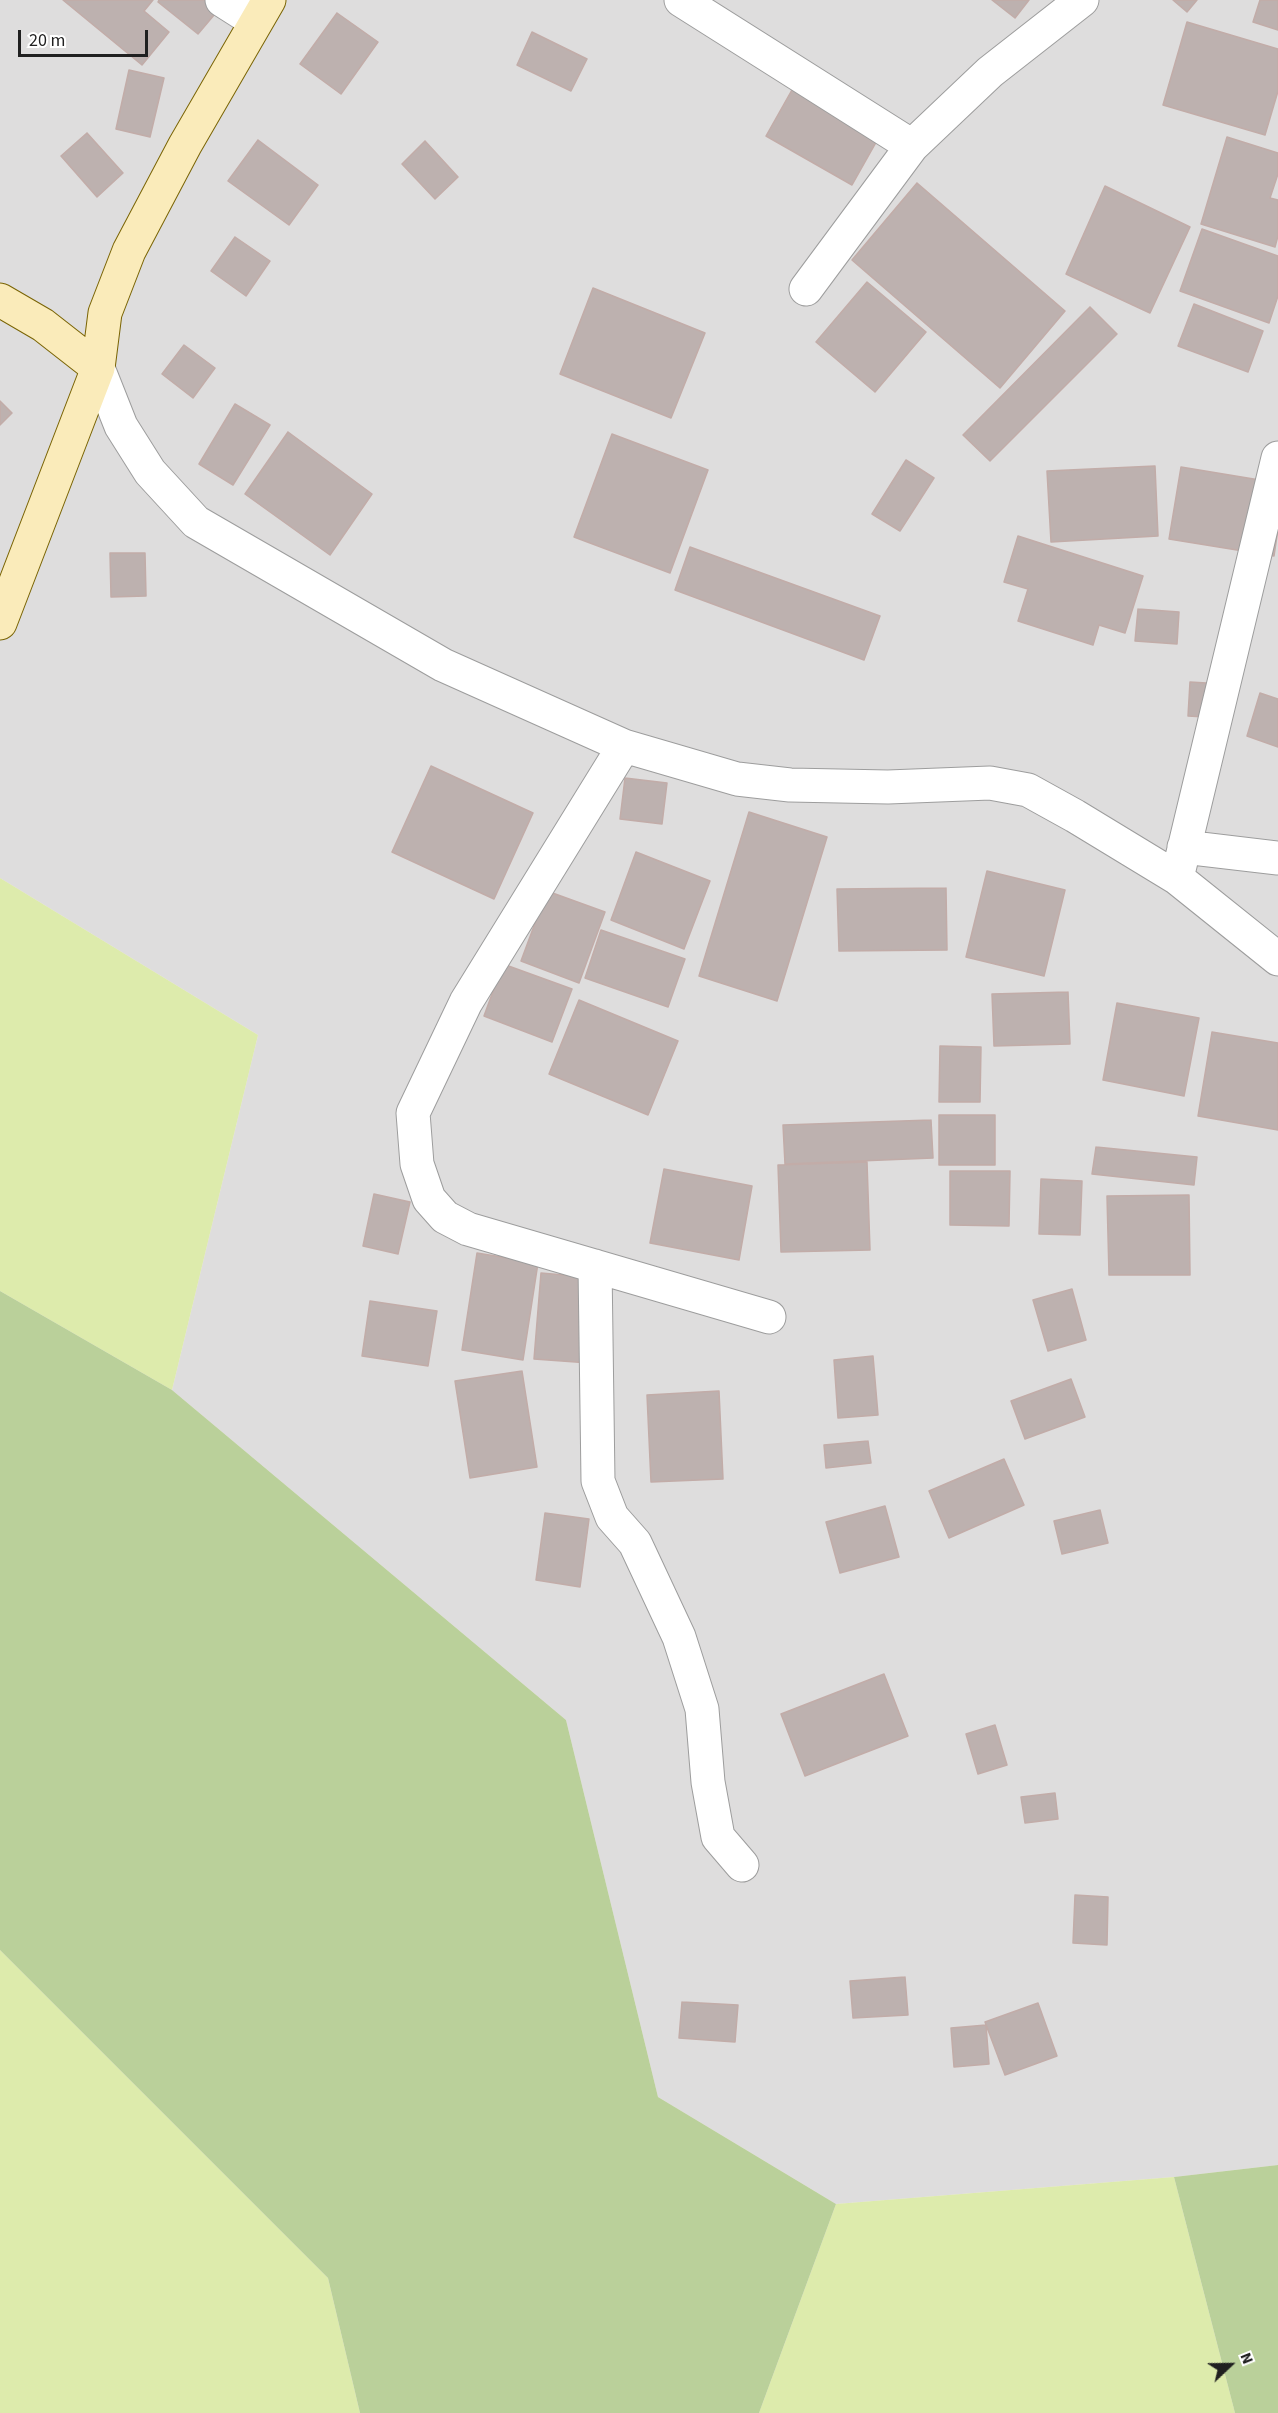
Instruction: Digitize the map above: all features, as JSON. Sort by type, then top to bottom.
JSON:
[{"type":"street","points":[[0,623],[98,368],[105,313],[129,251],[184,145],[262,10],[222,0]]},
{"type":"street","points":[[681,0],[912,146]]},
{"type":"street","points":[[806,289],[912,146],[990,72],[1082,0]]},
{"type":"street","points":[[0,300],[43,325],[98,368],[122,426],[144,463],[196,522],[443,664],[624,746],[737,779],[790,784],[877,786],[990,783],[1028,790],[1177,878],[1278,958]]},
{"type":"street","points":[[1177,878],[1278,458]]},
{"type":"street","points":[[624,746],[466,1002],[413,1113],[417,1164],[429,1199],[445,1217],[468,1229],[769,1317]]},
{"type":"street","points":[[1184,847],[1278,858]]},
{"type":"street","points":[[595,1266],[598,1481],[612,1517],[635,1543],[679,1637],[702,1709],[708,1782],[718,1837],[742,1865]]},
{"type":"shaded area","points":[[0,0],[1278,0],[1278,2165],[1174,2177],[836,2204],[658,2097],[566,1720],[172,1390],[258,1035],[0,878]]},
{"type":"green space","points":[[0,878],[258,1035],[172,1390],[0,1291]]},
{"type":"green space","points":[[0,1291],[172,1390],[566,1720],[658,2097],[836,2204],[759,2413],[360,2413],[328,2278],[0,1950]]},
{"type":"green space","points":[[0,1950],[328,2278],[360,2413],[0,2413]]},
{"type":"green space","points":[[1278,2165],[1278,2413],[1235,2413],[1174,2177]]},
{"type":"green space","points":[[1174,2177],[1235,2413],[759,2413],[836,2204]]},
{"type":"building","points":[[63,0],[153,0],[144,11],[169,32],[142,65]]},
{"type":"building","points":[[159,0],[210,0],[220,8],[198,34],[158,2]]},
{"type":"building","points":[[992,0],[1029,0],[1015,18]]},
{"type":"building","points":[[1173,0],[1197,0],[1187,12]]},
{"type":"building","points":[[1260,0],[1278,0],[1278,30],[1253,22]]},
{"type":"building","points":[[337,13],[378,42],[341,94],[300,64]]},
{"type":"building","points":[[1187,22],[1278,49],[1278,91],[1265,135],[1163,105]]},
{"type":"building","points":[[532,32],[587,59],[571,91],[517,65]]},
{"type":"building","points":[[129,70],[164,78],[150,137],[116,129]]},
{"type":"building","points":[[797,81],[883,130],[852,185],[766,136]]},
{"type":"building","points":[[87,133],[123,173],[97,197],[61,156]]},
{"type":"building","points":[[1227,137],[1278,153],[1278,174],[1270,198],[1278,200],[1278,236],[1275,247],[1201,224]]},
{"type":"building","points":[[258,140],[318,185],[289,225],[228,181]]},
{"type":"building","points":[[425,141],[458,177],[435,199],[402,164]]},
{"type":"building","points":[[917,183],[1065,311],[1000,388],[852,260]]},
{"type":"building","points":[[1105,186],[1190,227],[1150,313],[1066,274]]},
{"type":"building","points":[[1202,229],[1278,256],[1278,296],[1269,323],[1180,291]]},
{"type":"building","points":[[235,237],[270,261],[246,296],[211,271]]},
{"type":"building","points":[[867,282],[926,332],[875,392],[816,342]]},
{"type":"building","points":[[593,288],[705,333],[671,418],[560,374]]},
{"type":"building","points":[[1194,304],[1263,331],[1248,372],[1178,346]]},
{"type":"building","points":[[1090,307],[1117,334],[990,461],[963,435]]},
{"type":"building","points":[[184,345],[215,368],[193,398],[162,374]]},
{"type":"building","points":[[0,401],[12,413],[0,425]]},
{"type":"building","points":[[235,404],[270,425],[233,485],[199,464]]},
{"type":"building","points":[[288,432],[372,494],[330,555],[245,494]]},
{"type":"building","points":[[612,434],[708,470],[670,573],[574,537]]},
{"type":"building","points":[[906,460],[934,478],[900,531],[872,514]]},
{"type":"building","points":[[1155,466],[1158,536],[1051,542],[1047,471]]},
{"type":"building","points":[[1181,467],[1278,483],[1278,529],[1274,556],[1169,539]]},
{"type":"building","points":[[1018,536],[1143,576],[1125,633],[1099,625],[1093,645],[1018,621],[1028,589],[1004,582]]},
{"type":"building","points":[[690,547],[880,616],[864,660],[675,590]]},
{"type":"building","points":[[110,553],[145,553],[146,596],[111,597]]},
{"type":"building","points":[[1138,609],[1179,612],[1177,644],[1135,641]]},
{"type":"building","points":[[1190,682],[1223,684],[1221,718],[1188,716]]},
{"type":"building","points":[[1260,693],[1278,699],[1278,747],[1247,736]]},
{"type":"building","points":[[431,766],[533,813],[494,899],[392,852]]},
{"type":"building","points":[[625,778],[667,783],[662,824],[620,819]]},
{"type":"building","points":[[749,812],[827,837],[777,1001],[699,976]]},
{"type":"building","points":[[636,852],[710,881],[684,949],[611,920]]},
{"type":"building","points":[[987,871],[1065,890],[1044,976],[966,957]]},
{"type":"building","points":[[946,888],[947,950],[839,951],[837,889]]},
{"type":"building","points":[[547,891],[605,912],[579,983],[521,961]]},
{"type":"building","points":[[601,930],[685,959],[668,1007],[585,978]]},
{"type":"building","points":[[503,964],[572,989],[552,1042],[484,1016]]},
{"type":"building","points":[[1068,992],[1070,1044],[994,1046],[992,994]]},
{"type":"building","points":[[579,1000],[678,1041],[648,1115],[549,1074]]},
{"type":"building","points":[[1117,1003],[1199,1018],[1184,1096],[1103,1080]]},
{"type":"building","points":[[1212,1032],[1278,1043],[1278,1130],[1198,1116]]},
{"type":"building","points":[[940,1046],[981,1047],[980,1102],[939,1102]]},
{"type":"building","points":[[939,1115],[995,1115],[995,1165],[939,1165]]},
{"type":"building","points":[[931,1120],[933,1158],[785,1164],[783,1125]]},
{"type":"building","points":[[1096,1147],[1197,1157],[1194,1185],[1092,1174]]},
{"type":"building","points":[[867,1162],[870,1250],[781,1252],[778,1165]]},
{"type":"building","points":[[664,1169],[752,1186],[739,1260],[650,1243]]},
{"type":"building","points":[[950,1171],[1010,1171],[1009,1226],[950,1225]]},
{"type":"building","points":[[1041,1179],[1082,1181],[1080,1235],[1039,1234]]},
{"type":"building","points":[[374,1194],[410,1202],[398,1254],[363,1246]]},
{"type":"building","points":[[1189,1195],[1190,1275],[1109,1275],[1107,1196]]},
{"type":"building","points":[[477,1253],[538,1263],[523,1360],[462,1350]]},
{"type":"building","points":[[541,1273],[609,1279],[603,1364],[534,1359]]},
{"type":"building","points":[[1072,1289],[1086,1340],[1048,1351],[1033,1300]]},
{"type":"building","points":[[370,1301],[437,1311],[428,1366],[362,1356]]},
{"type":"building","points":[[873,1356],[878,1415],[838,1418],[834,1360]]},
{"type":"building","points":[[522,1371],[537,1467],[470,1478],[455,1381]]},
{"type":"building","points":[[1071,1379],[1085,1417],[1025,1439],[1011,1401]]},
{"type":"building","points":[[719,1391],[723,1479],[651,1482],[647,1395]]},
{"type":"building","points":[[868,1441],[871,1463],[826,1468],[824,1445]]},
{"type":"building","points":[[1004,1459],[1024,1505],[949,1538],[929,1491]]},
{"type":"building","points":[[885,1506],[899,1557],[840,1573],[826,1522]]},
{"type":"building","points":[[1100,1510],[1108,1543],[1062,1554],[1054,1521]]},
{"type":"building","points":[[545,1513],[589,1519],[580,1587],[536,1580]]},
{"type":"building","points":[[884,1674],[908,1736],[805,1776],[781,1714]]},
{"type":"building","points":[[995,1725],[1007,1765],[978,1774],[966,1734]]},
{"type":"building","points":[[1055,1793],[1058,1819],[1025,1823],[1021,1797]]},
{"type":"building","points":[[1075,1895],[1108,1897],[1107,1945],[1073,1943]]},
{"type":"building","points":[[905,1977],[908,2015],[853,2018],[850,1981]]},
{"type":"building","points":[[682,2002],[738,2005],[735,2042],[679,2038]]},
{"type":"building","points":[[1038,2003],[1057,2056],[1005,2075],[985,2022]]},
{"type":"building","points":[[986,2025],[989,2064],[954,2067],[951,2028]]}]
